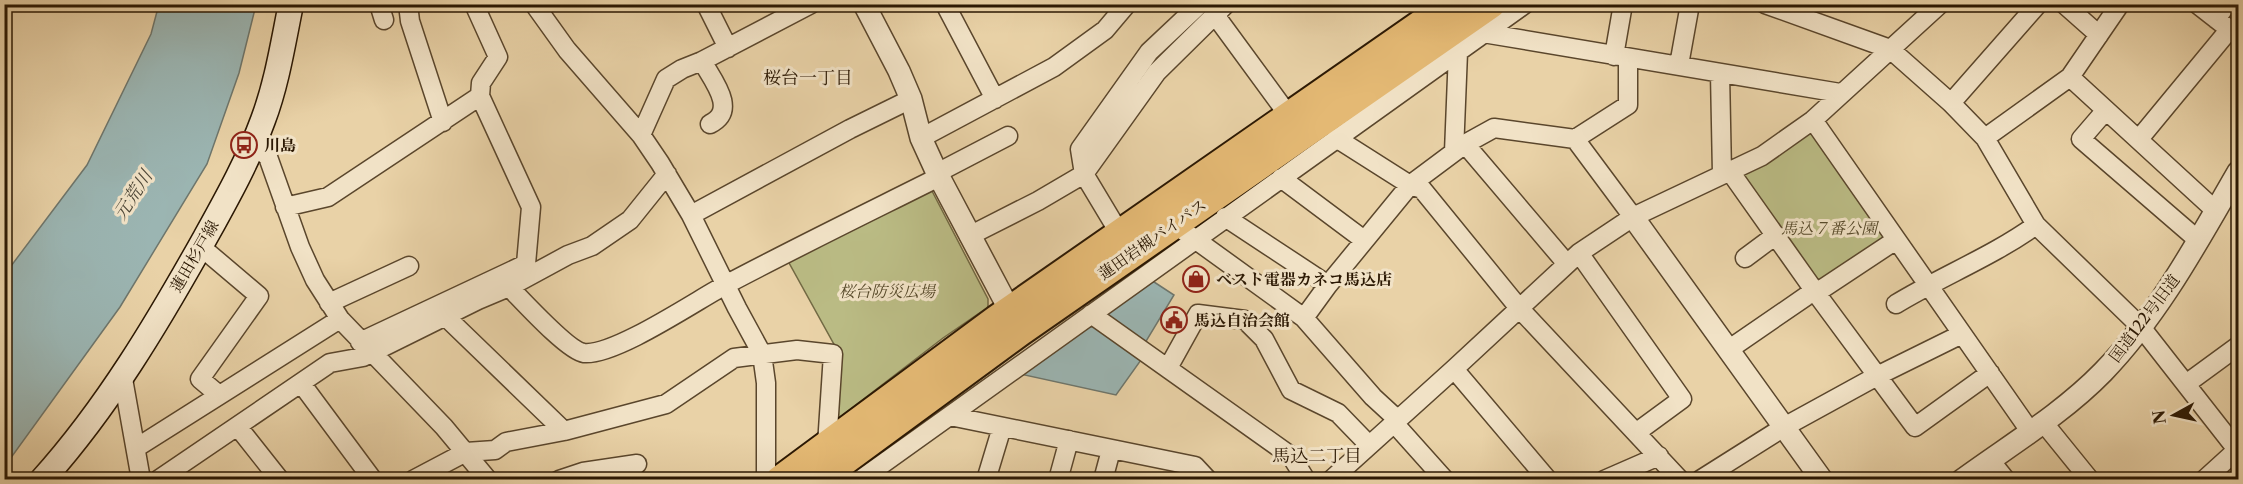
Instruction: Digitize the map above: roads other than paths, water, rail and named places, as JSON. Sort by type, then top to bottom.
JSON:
[{"type":"highway","name":"蓮田岩槻バイパス","points":[[818,480],[1120,234],[1450,4]]},
{"type":"highway","name":"蓮田岩槻バイパス","points":[[780,480],[827,446],[1015,321],[1184,232],[1491,4]]},
{"type":"main road","name":"蓮田杉戸線","points":[[42,480],[87,425],[182,279],[254,145],[273,86],[291,4]]},
{"type":"street","points":[[408,4],[410,21],[443,122]]},
{"type":"street","points":[[365,347],[526,264],[531,207],[480,96],[481,83],[498,57],[474,4]]},
{"type":"street","points":[[534,4],[567,50],[641,135],[667,174],[691,215],[762,354],[766,383],[766,480]]},
{"type":"street","points":[[706,4],[728,48]]},
{"type":"street","points":[[641,135],[666,79],[728,48],[779,12],[811,4]]},
{"type":"street","points":[[864,4],[899,71],[911,99],[921,138],[938,175],[1015,321]]},
{"type":"street","points":[[945,4],[995,99]]},
{"type":"street","points":[[921,138],[1054,67],[1105,30],[1127,4]]},
{"type":"street","points":[[860,480],[1091,314],[1184,232],[1225,217],[1525,4]]},
{"type":"street","points":[[1304,318],[1410,184],[1460,148],[1494,128],[1575,139],[1628,105],[1621,57],[1623,4]]},
{"type":"street","points":[[1679,65],[1690,4]]},
{"type":"street","points":[[1765,4],[1890,49],[1951,103],[1985,138],[2036,225],[2141,327],[2238,451],[2204,480]]},
{"type":"street","points":[[1331,480],[1573,258],[1633,217],[1762,156],[1813,120],[1940,4]]},
{"type":"street","points":[[1951,103],[2038,4]]},
{"type":"street","points":[[2064,4],[2099,34]]},
{"type":"street","points":[[1985,138],[2070,77],[2120,4]]},
{"type":"street","points":[[2197,4],[2228,29]]},
{"type":"street","points":[[2139,140],[2228,29],[2228,4]]},
{"type":"street","points":[[969,236],[1038,201],[1084,174],[1156,72],[1204,10],[1289,116]]},
{"type":"street","points":[[1483,33],[1840,93]]},
{"type":"street","points":[[1458,52],[1460,148],[1573,258],[1682,399],[1637,432]]},
{"type":"street","points":[[702,61],[721,96],[724,110],[719,119],[710,124]]},
{"type":"street","points":[[1720,73],[1726,172],[1776,235],[1915,427],[1990,373]]},
{"type":"street","points":[[2070,77],[2216,211]]},
{"type":"street","points":[[285,207],[328,197],[480,96]]},
{"type":"street","points":[[691,215],[850,129],[911,99]]},
{"type":"street","points":[[2106,110],[2081,139],[2198,240]]},
{"type":"street","points":[[1813,120],[1990,373],[2036,427],[2090,480]]},
{"type":"street","points":[[509,287],[565,342],[581,353],[599,352],[650,328],[726,285],[1008,136]]},
{"type":"street","points":[[1336,138],[1410,184],[1422,189],[1519,308],[1680,480]]},
{"type":"street","points":[[1575,139],[1822,480]]},
{"type":"street","points":[[254,145],[268,157],[285,207],[315,280],[340,319],[365,347],[399,379],[466,452],[488,480]]},
{"type":"street","name":"国道122号旧道","points":[[1962,480],[2036,427],[2076,396],[2103,371],[2141,327],[2198,240],[2238,172]]},
{"type":"street","points":[[365,347],[447,317],[568,255],[592,246],[630,220],[667,174]]},
{"type":"street","points":[[1084,174],[1120,234]]},
{"type":"street","points":[[1281,178],[1364,240]]},
{"type":"street","points":[[1225,217],[1328,285]]},
{"type":"street","points":[[1896,304],[1928,285],[2013,242],[2036,225]]},
{"type":"street","points":[[1184,232],[1304,318],[1445,480]]},
{"type":"street","points":[[1745,258],[1776,235]]},
{"type":"street","points":[[1728,350],[1808,295],[1816,293],[1896,240]]},
{"type":"street","points":[[200,246],[259,296],[200,379],[219,395]]},
{"type":"street","points":[[329,303],[409,266]]},
{"type":"street","points":[[1091,314],[1291,456],[1306,480]]},
{"type":"street","points":[[1168,368],[1198,314],[1245,320],[1264,339],[1291,390],[1338,413],[1369,446]]},
{"type":"street","points":[[447,317],[564,430]]},
{"type":"street","points":[[136,448],[340,319]]},
{"type":"street","points":[[1700,480],[1784,427],[1877,376],[1962,334]]},
{"type":"street","points":[[2186,384],[2238,346]]},
{"type":"street","points":[[158,480],[178,474],[238,427],[330,363],[363,357],[365,347]]},
{"type":"street","points":[[413,480],[466,452],[495,450],[506,442],[666,404],[734,358],[797,350],[833,354],[827,446]]},
{"type":"street","points":[[1454,369],[1548,480]]},
{"type":"street","points":[[122,373],[143,480]]},
{"type":"street","points":[[301,383],[373,480]]},
{"type":"street","points":[[950,416],[1195,466],[1208,480]]},
{"type":"street","points":[[238,427],[279,480]]},
{"type":"street","points":[[986,480],[1002,427]]},
{"type":"street","points":[[1058,480],[1069,440]]},
{"type":"street","points":[[1103,480],[1111,450]]},
{"type":"street","points":[[1609,478],[1659,456]]},
{"type":"street","points":[[1990,460],[2006,480]]},
{"type":"street","points":[[559,480],[583,472],[637,464]]},
{"type":"water","name":"元荒川","points":[[159,4],[256,5],[239,73],[207,164],[120,307],[5,466],[5,274],[87,165],[151,34]]},
{"type":"water","points":[[1151,280],[1174,295],[1145,343],[1109,317],[1109,310]]},
{"type":"water","points":[[1095,326],[1141,360],[1116,395],[1020,374],[1089,327]]},
{"type":"place","name":"川島","points":[[244,145]]},
{"type":"place","name":"ベスト電器カネコ馬込店","points":[[1196,279]]},
{"type":"place","name":"馬込自治会館","points":[[1174,320]]},
{"type":"district","name":"桜台一丁目","points":[[808,78]]},
{"type":"district","name":"馬込二丁目","points":[[1317,456]]},
{"type":"park label","name":"馬込７番公園","points":[[1829,228]]},
{"type":"park label","name":"桜台防災広場","points":[[887,291]]}]
